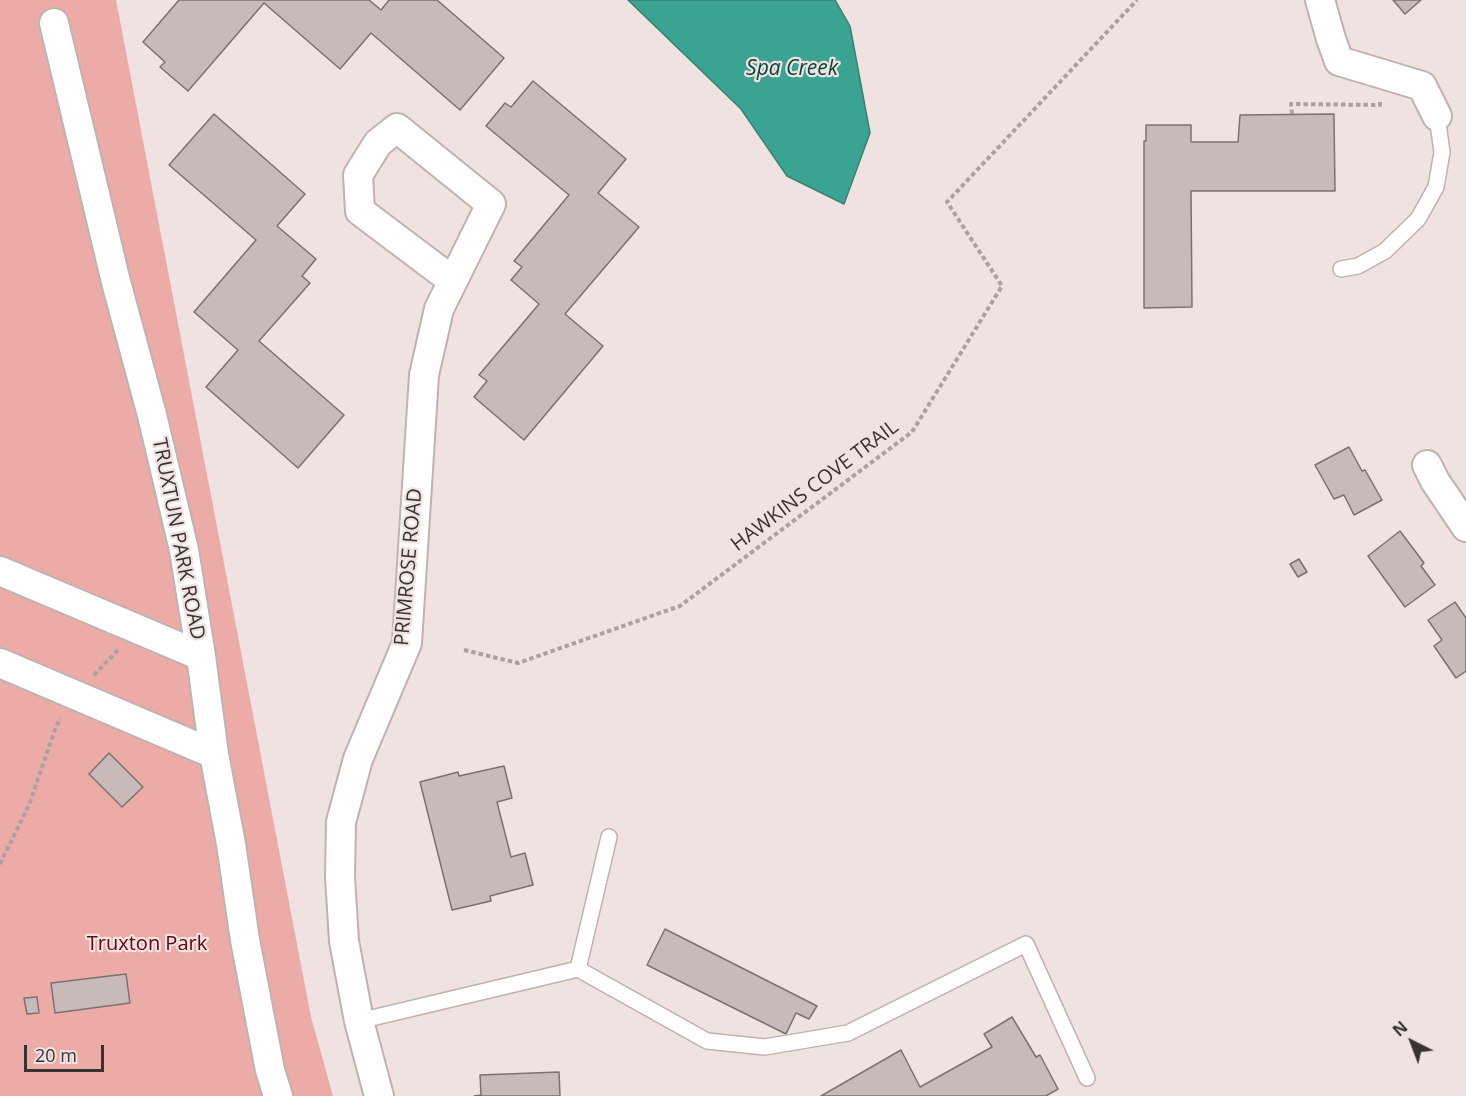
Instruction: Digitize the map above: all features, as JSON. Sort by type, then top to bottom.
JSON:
[{"type":"street","points":[[1320,0],[1339,61],[1422,86],[1437,116]]},
{"type":"street","name":"TRUXTUN PARK ROAD","points":[[54,23],[116,282],[152,415],[184,550],[214,754],[231,844],[245,940],[270,1070],[278,1096]]},
{"type":"street","name":"PRIMROSE ROAD","points":[[379,1096],[359,1021],[344,941],[340,877],[341,822],[358,759],[407,643],[424,375],[439,309],[453,281],[491,204],[397,128],[378,143],[358,175],[360,211],[453,281]]},
{"type":"street","points":[[1427,465],[1466,527]]},
{"type":"street","points":[[0,571],[201,656]]},
{"type":"street","points":[[0,663],[214,754]]},
{"type":"lane","points":[[1341,269],[1358,266],[1385,251],[1418,219],[1436,187],[1442,152],[1437,116]]},
{"type":"lane","points":[[578,969],[609,837]]},
{"type":"lane","points":[[359,1021],[578,969],[707,1041],[765,1047],[848,1033],[1026,944],[1087,1078]]},
{"type":"path","name":"HAWKINS COVE TRAIL","points":[[464,650],[518,663],[680,606],[912,432],[1002,286],[947,202],[1137,0]]},
{"type":"path","points":[[1292,114],[1292,104],[1380,105],[1380,96]]},
{"type":"path","points":[[0,864],[28,805],[66,705],[137,629]]},
{"type":"green space","name":"Truxton Park","points":[[0,0],[116,0],[311,1017],[333,1096],[0,1096]]},
{"type":"water","name":"Spa Creek","points":[[628,0],[835,0],[850,26],[870,133],[844,204],[787,176],[741,109]]},
{"type":"building","points":[[179,0],[369,0],[381,10],[389,0],[437,0],[504,58],[460,110],[371,33],[340,69],[264,3],[188,91],[160,67],[165,62],[143,42]]},
{"type":"building","points":[[1393,0],[1421,0],[1405,14]]},
{"type":"building","points":[[533,81],[626,159],[598,193],[639,227],[565,314],[603,346],[524,440],[474,397],[487,381],[479,375],[539,304],[511,280],[522,267],[514,261],[569,195],[486,126],[505,103],[511,107]]},
{"type":"building","points":[[214,114],[305,194],[277,226],[316,259],[302,276],[310,283],[259,341],[344,415],[298,468],[206,387],[238,350],[194,312],[256,240],[169,165]]},
{"type":"building","points":[[1334,114],[1335,191],[1191,191],[1192,307],[1144,308],[1144,141],[1146,141],[1146,125],[1191,125],[1191,142],[1238,142],[1240,115]]},
{"type":"building","points":[[1349,447],[1382,500],[1354,515],[1344,495],[1334,499],[1315,465]]},
{"type":"building","points":[[1400,531],[1424,563],[1421,566],[1435,585],[1405,607],[1368,556]]},
{"type":"building","points":[[1299,559],[1307,572],[1298,577],[1290,564]]},
{"type":"building","points":[[1455,602],[1466,618],[1466,671],[1456,678],[1434,646],[1442,640],[1428,620]]},
{"type":"building","points":[[109,753],[143,787],[122,807],[89,774]]},
{"type":"building","points":[[504,766],[512,798],[497,802],[511,857],[525,853],[533,885],[490,896],[491,901],[452,910],[420,782],[458,772],[459,776]]},
{"type":"building","points":[[665,929],[817,1006],[809,1019],[796,1013],[786,1034],[647,965]]},
{"type":"building","points":[[126,974],[130,1003],[55,1013],[51,983]]},
{"type":"building","points":[[37,997],[39,1013],[27,1014],[24,998]]},
{"type":"building","points":[[1012,1017],[1036,1057],[1040,1055],[1058,1089],[1046,1096],[821,1096],[901,1050],[920,1087],[992,1047],[984,1034]]},
{"type":"building","points":[[559,1072],[560,1096],[474,1096],[481,1095],[480,1075]]}]
